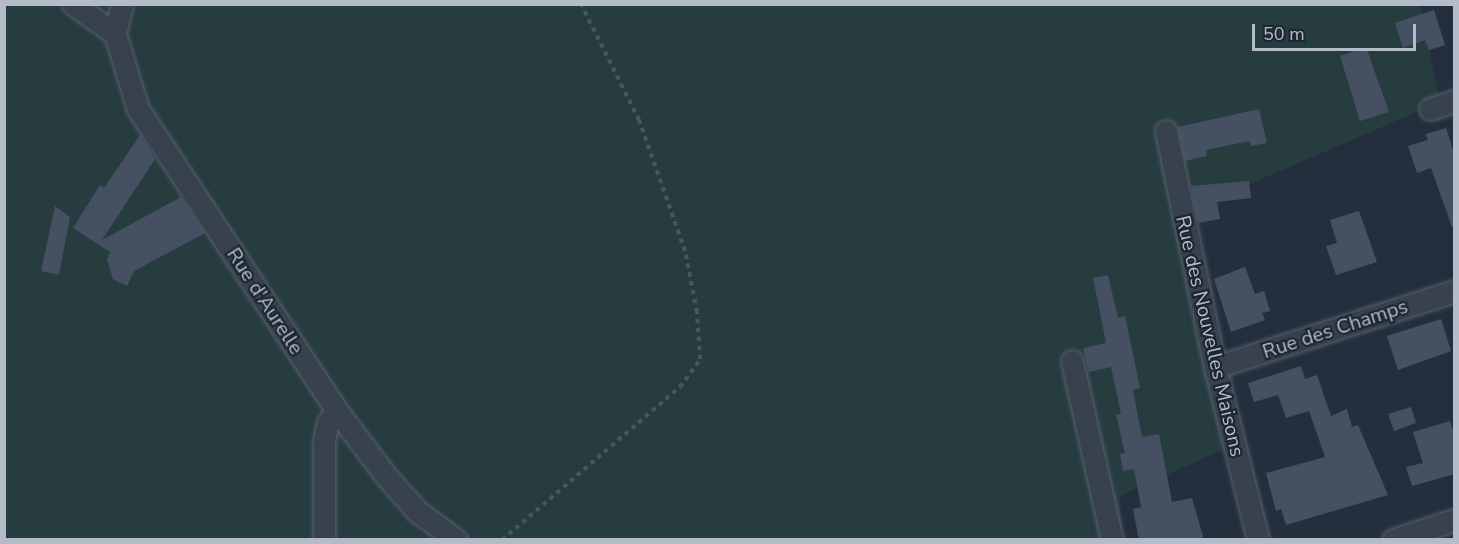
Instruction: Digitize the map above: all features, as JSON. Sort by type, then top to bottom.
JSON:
[{"type":"street","points":[[73,4],[115,34],[122,4]]},
{"type":"street","name":"Rue d'Aurelle","points":[[115,34],[138,109],[337,411],[386,476],[417,511],[456,540]]},
{"type":"street","points":[[1430,109],[1455,102]]},
{"type":"street","name":"Rue des Nouvelles Maisons","points":[[1166,131],[1215,367],[1258,540]]},
{"type":"street","name":"Rue des Champs","points":[[1215,367],[1455,291]]},
{"type":"street","points":[[1072,361],[1112,540]]},
{"type":"street","points":[[324,540],[324,440],[328,422],[337,411]]},
{"type":"street","points":[[1393,540],[1455,520]]},
{"type":"path","points":[[502,540],[680,387],[700,359],[697,312],[685,251],[639,120],[581,4]]},
{"type":"green space","points":[[4,5],[1420,5],[1440,102],[1194,208],[1235,444],[1120,496],[1122,539],[5,539]]},
{"type":"building","points":[[1434,10],[1445,45],[1429,50],[1425,40],[1403,48],[1395,23]]},
{"type":"building","points":[[1366,47],[1389,112],[1360,121],[1340,56]]},
{"type":"building","points":[[1259,109],[1267,143],[1251,146],[1249,141],[1206,150],[1207,156],[1185,161],[1178,127]]},
{"type":"building","points":[[1446,128],[1455,157],[1455,226],[1452,227],[1431,168],[1417,173],[1408,146],[1428,140],[1426,134]]},
{"type":"building","points":[[140,135],[155,159],[102,240],[181,197],[205,233],[134,271],[127,286],[113,279],[107,259],[110,252],[73,228],[100,185],[104,188]]},
{"type":"building","points":[[1249,181],[1251,198],[1217,202],[1220,219],[1198,223],[1191,186]]},
{"type":"building","points":[[55,206],[70,217],[59,275],[41,271]]},
{"type":"building","points":[[1359,211],[1377,262],[1336,275],[1326,246],[1337,243],[1330,220]]},
{"type":"building","points":[[1245,267],[1255,294],[1264,291],[1270,311],[1262,313],[1265,320],[1231,332],[1214,279]]},
{"type":"building","points":[[1108,275],[1118,318],[1125,316],[1140,388],[1133,390],[1142,437],[1159,434],[1172,502],[1192,498],[1204,540],[1139,540],[1133,509],[1141,507],[1134,469],[1123,471],[1120,454],[1125,453],[1116,415],[1121,414],[1111,367],[1089,372],[1083,348],[1106,343],[1093,278]]},
{"type":"building","points":[[1441,319],[1451,351],[1398,370],[1387,336]]},
{"type":"building","points":[[1301,366],[1305,379],[1317,375],[1331,416],[1347,409],[1352,427],[1358,425],[1388,495],[1286,525],[1281,509],[1276,511],[1266,473],[1325,457],[1309,411],[1286,418],[1278,395],[1254,402],[1248,383]]},
{"type":"building","points":[[1411,407],[1416,423],[1394,431],[1388,414]]},
{"type":"building","points":[[1450,421],[1455,437],[1455,474],[1412,486],[1406,467],[1423,463],[1413,432]]}]
